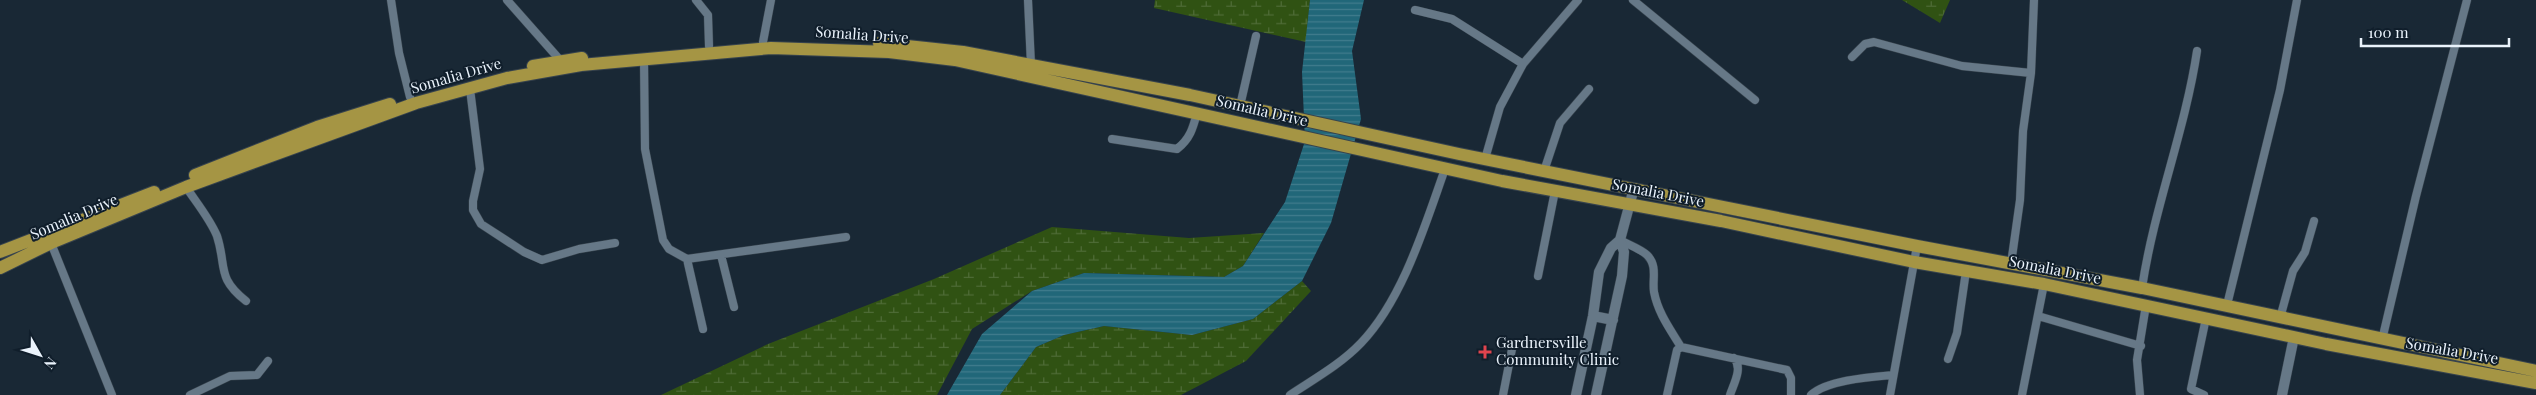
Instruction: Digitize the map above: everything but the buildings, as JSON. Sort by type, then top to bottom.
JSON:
[{"type":"main road","name":"Somalia Drive","points":[[0,252],[317,127],[410,97],[560,65],[709,46],[798,40],[895,44],[963,52],[1240,106],[1544,171],[1917,246],[2227,305],[2382,340],[2536,371]]},
{"type":"main road","name":"Somalia Drive","points":[[0,268],[51,243],[186,187],[416,103],[560,65],[581,65],[771,48],[889,52],[965,62],[1445,169],[1554,191],[1630,204],[1914,262],[2044,284],[2294,337],[2536,383]]},
{"type":"street","points":[[391,0],[399,53],[410,97]]},
{"type":"street","points":[[508,0],[560,65]]},
{"type":"street","points":[[696,0],[708,15],[709,46]]},
{"type":"street","points":[[763,42],[771,0]]},
{"type":"street","points":[[1028,0],[1031,65]]},
{"type":"street","points":[[1485,158],[1500,107],[1524,64],[1578,0]]},
{"type":"street","points":[[1633,0],[1755,100]]},
{"type":"street","points":[[2011,264],[2020,200],[2024,145],[2023,131],[2031,73],[2034,0]]},
{"type":"street","points":[[2227,305],[2280,90],[2296,0]]},
{"type":"street","points":[[2382,340],[2416,196],[2467,0]]},
{"type":"street","points":[[1415,10],[1452,19],[1524,64]]},
{"type":"street","points":[[1240,106],[1256,36]]},
{"type":"street","points":[[1852,57],[1865,44],[1874,42],[1962,66],[2031,73]]},
{"type":"street","points":[[2142,288],[2148,250],[2192,88],[2197,51]]},
{"type":"street","points":[[644,59],[645,149],[663,240],[669,249],[688,259],[846,237]]},
{"type":"street","points":[[470,89],[480,169],[473,201],[473,210],[481,224],[524,252],[542,260],[579,249],[615,243]]},
{"type":"street","points":[[1544,171],[1560,123],[1589,89]]},
{"type":"street","points":[[1112,139],[1177,149],[1186,143],[1197,113]]},
{"type":"street","points":[[1290,395],[1332,367],[1361,343],[1379,319],[1398,288],[1420,238],[1445,169]]},
{"type":"street","points":[[186,187],[216,235],[225,279],[233,291],[246,301]]},
{"type":"street","points":[[1576,395],[1593,316],[1599,272],[1611,248],[1620,240],[1634,188]]},
{"type":"street","points":[[1538,276],[1554,191]]},
{"type":"street","points":[[2280,318],[2293,271],[2305,252],[2314,221]]},
{"type":"street","points":[[1596,395],[1624,264],[1624,252],[1620,240]]},
{"type":"street","points":[[1620,240],[1647,254],[1652,261],[1654,268],[1654,291],[1662,317],[1681,347],[1787,370],[1790,378],[1791,395]]},
{"type":"street","points":[[51,243],[112,395]]},
{"type":"street","points":[[1890,395],[1917,246]]},
{"type":"street","points":[[721,255],[734,307]]},
{"type":"street","points":[[688,259],[703,329]]},
{"type":"street","points":[[1948,359],[1957,333],[1966,271]]},
{"type":"street","points":[[2022,395],[2044,284]]},
{"type":"street","points":[[2140,395],[2137,360],[2141,346],[2146,305]]},
{"type":"street","points":[[1593,316],[1613,320]]},
{"type":"street","points":[[2038,316],[2141,346]]},
{"type":"street","points":[[2204,395],[2191,390],[2206,318]]},
{"type":"street","points":[[2282,395],[2294,337]]},
{"type":"street","points":[[1667,395],[1677,350],[1681,347]]},
{"type":"street","points":[[1503,395],[1512,349]]},
{"type":"street","points":[[1730,395],[1738,369],[1738,362],[1734,358]]},
{"type":"street","points":[[190,395],[230,376],[257,375],[268,360]]},
{"type":"street","points":[[2536,371],[2536,376]]},
{"type":"street","points":[[1811,395],[1832,386],[1867,377],[1893,375]]},
{"type":"green space","points":[[1155,0],[1310,0],[1306,42],[1154,8]]},
{"type":"green space","points":[[1902,0],[1950,0],[1940,23]]},
{"type":"green space","points":[[1052,227],[1189,238],[1264,233],[1243,266],[1224,277],[1084,273],[1032,291],[972,329],[937,395],[661,395],[768,344],[934,279]]},
{"type":"green space","points":[[1302,281],[1311,291],[1246,361],[1181,395],[1000,395],[1036,347],[1064,335],[1104,326],[1192,335],[1253,319]]},
{"type":"water","points":[[1310,0],[1364,0],[1352,51],[1361,119],[1331,223],[1302,281],[1253,319],[1192,335],[1104,326],[1064,335],[1036,347],[1000,395],[947,395],[982,334],[1032,291],[1084,273],[1224,277],[1243,266],[1285,202],[1305,141],[1302,72]]},
{"type":"place","name":"Gardnersville Community Clinic","points":[[1485,352]]}]
